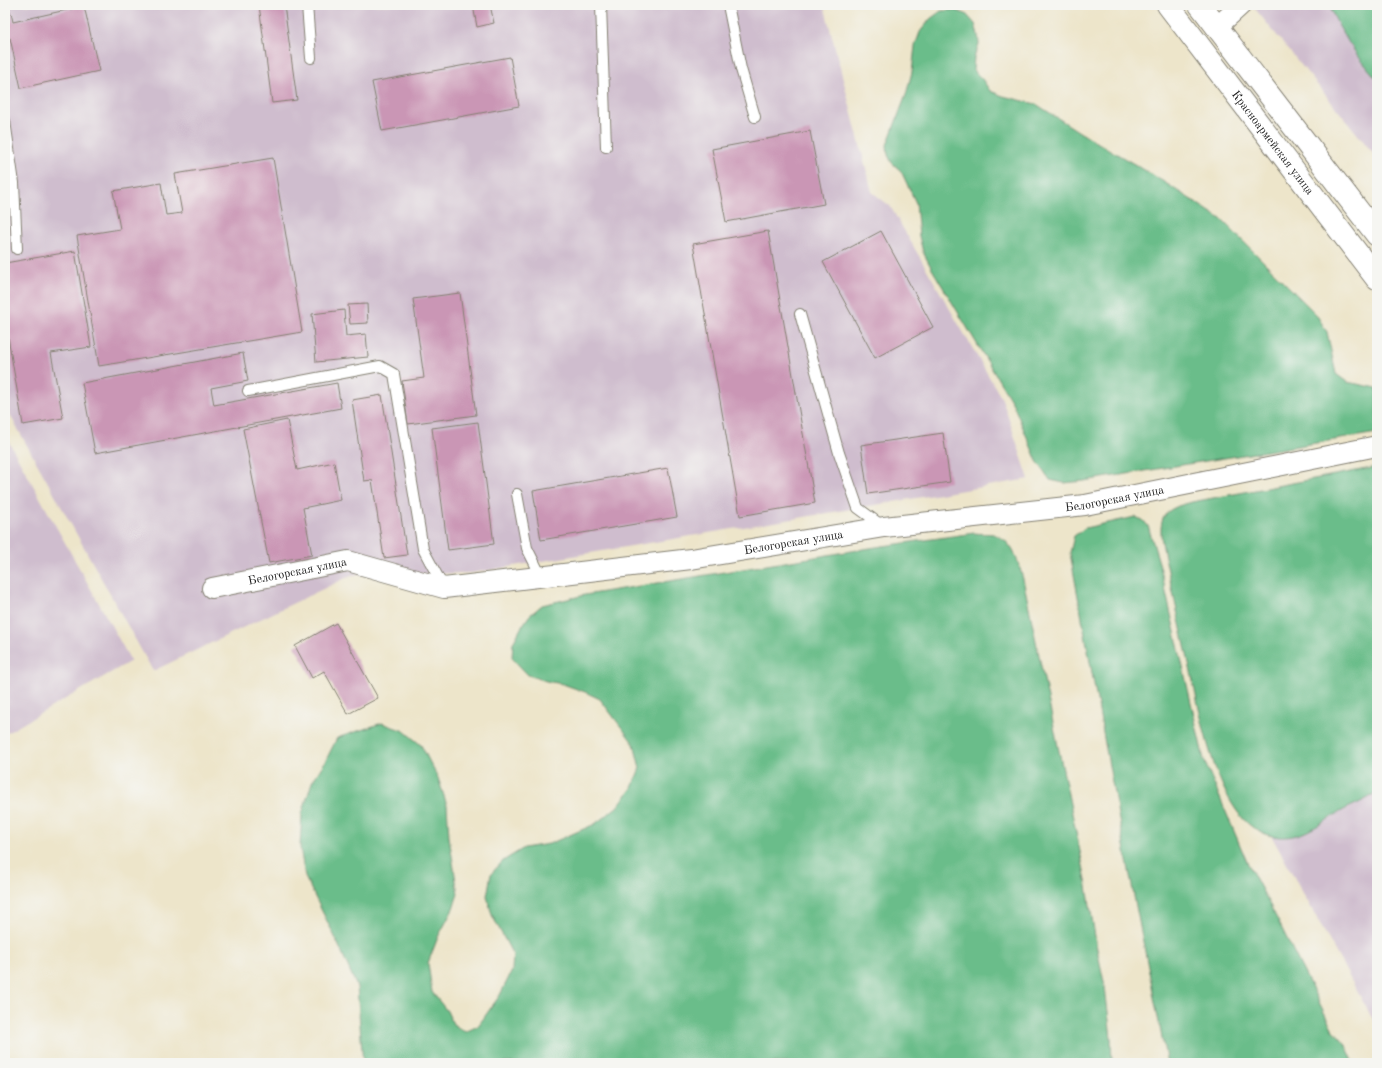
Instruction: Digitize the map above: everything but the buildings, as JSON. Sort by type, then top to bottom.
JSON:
[{"type":"main road","name":"Красноармейская улица","points":[[1168,5],[1377,280]]},
{"type":"main road","points":[[1200,5],[1377,235]]},
{"type":"street","points":[[1217,27],[1241,5]]},
{"type":"street","name":"Белогорская улица","points":[[212,588],[348,561],[444,588],[691,558],[884,526],[1086,505],[1377,446]]},
{"type":"lane","points":[[307,5],[311,58]]},
{"type":"lane","points":[[601,5],[606,147]]},
{"type":"lane","points":[[728,5],[741,69],[755,117]]},
{"type":"lane","points":[[5,121],[14,183],[17,249]]},
{"type":"lane","points":[[800,314],[839,453],[858,508],[884,526]]},
{"type":"lane","points":[[248,391],[380,366],[394,374],[423,549],[444,588]]},
{"type":"lane","points":[[516,494],[527,548],[541,576]]},
{"type":"shaded area","points":[[5,5],[824,5],[872,192],[890,206],[1002,399],[1029,479],[472,573],[352,575],[153,671],[5,406]]},
{"type":"shaded area","points":[[1252,5],[1377,5],[1377,158]]},
{"type":"shaded area","points":[[5,435],[131,661],[5,734]]},
{"type":"shaded area","points":[[1377,759],[1377,1027],[1261,817]]},
{"type":"green space","points":[[1329,5],[1377,5],[1377,79],[1350,44],[1338,25]]},
{"type":"green space","points":[[953,10],[966,14],[975,24],[979,44],[974,57],[973,70],[982,79],[990,91],[1003,96],[1036,104],[1081,133],[1153,175],[1221,219],[1316,314],[1327,332],[1336,374],[1347,382],[1377,388],[1377,433],[1084,481],[1064,483],[1050,480],[1037,461],[1013,404],[923,252],[919,236],[916,203],[901,171],[892,163],[888,155],[887,145],[906,95],[912,72],[915,46],[920,32],[930,19],[941,11]]},
{"type":"green space","points":[[1377,467],[1377,792],[1306,832],[1288,837],[1268,835],[1250,825],[1235,809],[1223,787],[1214,763],[1206,737],[1166,562],[1161,532],[1163,518],[1174,508],[1192,502]]},
{"type":"green space","points":[[1135,517],[1143,520],[1148,526],[1160,566],[1204,760],[1247,862],[1332,1028],[1345,1043],[1354,1063],[1167,1063],[1119,820],[1070,553],[1074,536],[1085,528]]},
{"type":"green space","points":[[974,533],[993,534],[1005,541],[1010,546],[1017,558],[1023,579],[1086,880],[1097,949],[1105,987],[1111,1038],[1112,1063],[363,1063],[357,987],[335,937],[305,877],[300,847],[302,814],[312,782],[326,760],[337,738],[382,723],[404,731],[421,745],[438,778],[447,805],[449,837],[458,894],[452,911],[438,937],[428,963],[432,992],[447,1011],[453,1024],[465,1032],[478,1026],[500,995],[512,971],[513,955],[492,915],[487,896],[491,874],[503,861],[524,848],[549,844],[595,824],[617,807],[632,788],[640,768],[634,744],[600,699],[563,684],[546,681],[528,675],[512,658],[513,643],[529,616],[542,605],[585,595],[876,547]]}]
